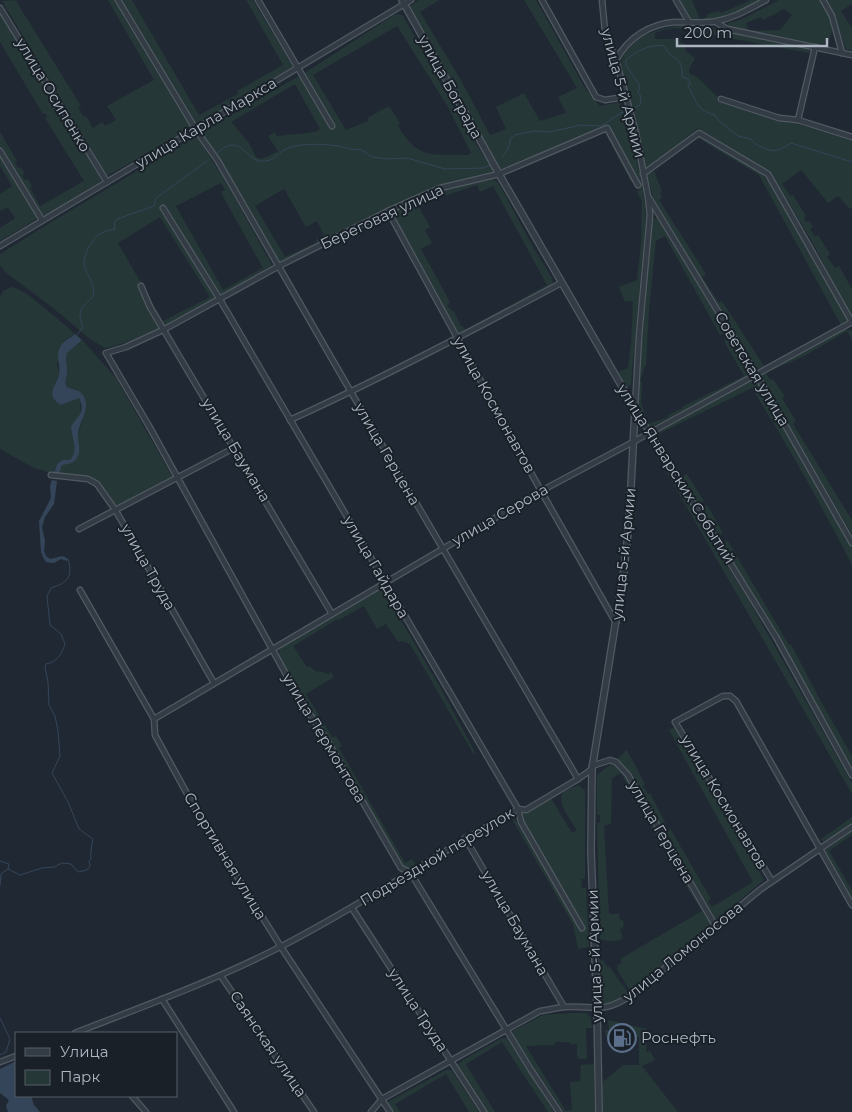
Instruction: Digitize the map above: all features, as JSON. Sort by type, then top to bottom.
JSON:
[{"type":"street","name":"улица Герцена","points":[[118,0],[196,130],[218,161],[578,779]]},
{"type":"street","points":[[258,0],[332,126]]},
{"type":"street","name":"улица Карла Маркса","points":[[0,246],[297,69],[403,2],[411,0]]},
{"type":"street","points":[[542,0],[596,97],[606,100],[625,97]]},
{"type":"street","name":"улица 5-й Армии","points":[[599,1112],[591,851],[592,767],[616,624],[629,524],[639,336],[649,224],[648,197],[636,133],[616,60],[605,31],[602,0]]},
{"type":"street","points":[[676,0],[689,22]]},
{"type":"street","points":[[616,60],[622,49],[645,30],[667,23],[716,22],[733,17],[766,0]]},
{"type":"street","points":[[823,0],[832,16],[842,53]]},
{"type":"street","name":"улица Бограда","points":[[403,2],[499,174]]},
{"type":"street","name":"улица Осипенко","points":[[0,8],[107,182]]},
{"type":"street","points":[[716,22],[727,29],[852,55]]},
{"type":"street","points":[[798,120],[815,47]]},
{"type":"street","points":[[721,99],[779,118],[798,120],[852,137]]},
{"type":"street","name":"Береговая улица","points":[[106,353],[126,347],[164,329],[279,266],[388,211],[440,188],[499,174],[607,128],[638,185]]},
{"type":"street","points":[[643,174],[699,133],[768,174],[852,322]]},
{"type":"street","points":[[0,151],[42,220]]},
{"type":"street","name":"улица Январских Событий","points":[[499,174],[649,433],[776,637],[852,775]]},
{"type":"street","name":"Советская улица","points":[[648,197],[756,374],[852,543]]},
{"type":"street","name":"улица Гайдара","points":[[163,208],[219,298],[518,809],[521,822],[582,928]]},
{"type":"street","name":"улица Космонавтов","points":[[388,211],[616,624]]},
{"type":"street","points":[[290,420],[458,339],[561,283]]},
{"type":"street","name":"улица Баумана","points":[[141,286],[150,307],[332,614]]},
{"type":"street","name":"улица Серова","points":[[154,719],[541,491],[852,322]]},
{"type":"street","name":"улица Лермонтова","points":[[106,353],[178,478],[298,696],[328,742],[401,868],[410,872],[559,1112]]},
{"type":"street","points":[[79,529],[234,448]]},
{"type":"street","name":"улица Труда","points":[[51,475],[88,479],[97,484],[116,510],[214,683]]},
{"type":"street","name":"Спортивная улица","points":[[80,590],[154,719],[155,735],[197,812],[281,946],[390,1112]]},
{"type":"street","name":"улица Космонавтов","points":[[772,881],[675,722],[723,696],[730,696],[736,701],[820,849]]},
{"type":"street","name":"улица Герцена","points":[[592,767],[610,760],[616,762],[628,775],[716,927]]},
{"type":"street","name":"Подъездной переулок","points":[[77,1032],[221,976],[281,946],[352,908],[465,838],[518,809],[526,810],[578,779],[592,767]]},
{"type":"street","name":"улица Ломоносова","points":[[371,1112],[375,1110],[382,1099],[540,1011],[564,1007],[597,1009],[618,1004],[632,995],[772,881],[852,827]]},
{"type":"street","name":"улица Баумана","points":[[465,838],[564,1007]]},
{"type":"street","points":[[820,849],[852,905]]},
{"type":"street","name":"улица Труда","points":[[352,908],[484,1112]]},
{"type":"street","name":"Саянская улица","points":[[221,976],[314,1112]]},
{"type":"street","points":[[162,999],[234,1112]]},
{"type":"street","points":[[93,1026],[94,1032]]},
{"type":"street","points":[[0,1062],[15,1056]]},
{"type":"street","points":[[133,1097],[146,1112]]},
{"type":"green space","points":[[17,0],[81,106],[78,108],[84,117],[86,116],[93,128],[102,122],[105,126],[116,120],[107,106],[154,80],[108,0],[116,0],[191,128],[107,176],[2,1]]},
{"type":"green space","points":[[122,0],[132,0],[199,115],[238,94],[237,91],[283,65],[246,0],[253,0],[293,67],[200,124],[196,124]]},
{"type":"green space","points":[[419,0],[439,0],[420,12],[462,82],[490,135],[506,129],[496,107],[524,93],[540,121],[566,113],[558,97],[577,88],[524,0],[536,0],[585,88],[600,106],[621,102],[640,174],[646,218],[631,384],[628,388],[618,372],[628,368],[633,301],[625,302],[619,287],[637,280],[641,242],[642,201],[637,192],[639,190],[633,181],[631,182],[605,132],[527,165],[524,159],[506,168],[500,168],[409,7]]},
{"type":"green space","points":[[680,0],[692,0],[700,19],[707,17],[707,14],[719,11],[721,13],[751,0],[763,0],[719,19],[700,20],[691,19]]},
{"type":"green space","points":[[779,0],[820,0],[830,20],[832,31],[828,42],[818,45],[728,28],[728,23],[742,19]],"holes":[[[784,9],[792,15],[780,30],[749,31],[746,23],[761,17],[763,20]]]},
{"type":"green space","points":[[825,0],[852,0],[852,4],[841,11],[852,28],[852,51],[846,49],[834,16]]},
{"type":"green space","points":[[0,13],[102,180],[47,215],[39,212],[0,147],[0,132],[17,161],[15,162],[18,168],[21,167],[25,174],[22,175],[25,180],[28,179],[32,187],[30,188],[40,206],[84,181],[45,118],[47,117],[45,113],[43,114],[0,42]]},
{"type":"green space","points":[[394,15],[403,16],[463,124],[493,170],[492,172],[441,184],[280,265],[201,132],[306,72]],"holes":[[[397,26],[448,107],[471,153],[467,155],[435,154],[419,150],[405,137],[398,126],[400,123],[389,106],[367,118],[368,121],[346,130],[313,75]],[[295,84],[320,129],[315,132],[277,136],[275,132],[268,136],[278,151],[262,159],[256,157],[249,143],[231,122]],[[284,189],[306,227],[317,221],[324,235],[316,240],[317,242],[285,257],[255,206]]]},
{"type":"green space","points":[[670,27],[715,28],[811,47],[809,53],[676,28],[655,33],[655,39],[674,39],[687,45],[686,51],[695,58],[689,70],[690,74],[697,77],[718,97],[717,101],[772,119],[852,139],[852,207],[850,209],[838,196],[828,203],[801,170],[782,184],[791,196],[793,195],[806,216],[804,217],[806,222],[809,221],[813,227],[810,229],[815,237],[818,235],[830,254],[827,257],[835,268],[839,266],[852,289],[852,318],[811,240],[771,174],[698,128],[655,164],[646,167],[621,71],[622,60],[632,43],[640,38]]},
{"type":"green space","points":[[196,136],[222,175],[272,265],[160,328],[133,340],[105,348],[90,339],[5,272],[0,265],[0,254]],"holes":[[[221,183],[225,190],[221,192],[263,268],[223,290],[176,206]],[[160,217],[210,297],[163,321],[118,243]]]},
{"type":"green space","points":[[700,137],[761,172],[779,196],[848,318],[847,323],[842,327],[759,175],[698,138]]},
{"type":"green space","points":[[0,156],[37,217],[0,241],[0,228],[15,218],[8,207],[0,211],[0,194],[12,186],[0,166]]},
{"type":"green space","points":[[654,171],[662,191],[660,193],[662,198],[659,200],[706,274],[702,277],[719,303],[722,301],[764,366],[756,370],[654,201],[647,174]]},
{"type":"green space","points":[[493,179],[498,182],[552,278],[553,285],[459,337],[391,213],[448,187]],"holes":[[[477,185],[480,192],[493,186],[547,285],[465,330],[454,311],[447,305],[450,302],[421,249],[432,243],[425,230],[430,227],[419,207],[423,203]]]},
{"type":"green space","points":[[657,217],[752,374],[648,429],[639,413],[637,399],[652,220]],"holes":[[[665,236],[720,335],[723,334],[726,340],[724,341],[744,376],[682,407],[668,415],[668,417],[648,424],[641,403],[642,381],[640,381],[646,366],[656,241]]]},
{"type":"green space","points":[[11,287],[34,299],[75,334],[64,341],[57,364],[59,374],[54,385],[61,405],[76,398],[80,399],[81,416],[75,422],[73,428],[74,455],[70,460],[62,460],[57,464],[54,474],[34,468],[0,449],[0,297],[3,291]]},
{"type":"green space","points":[[844,328],[852,331],[852,340],[847,331],[806,355],[766,373],[770,380],[773,379],[785,396],[782,398],[796,421],[793,424],[852,520],[852,535],[760,376]]},
{"type":"green space","points":[[82,340],[116,378],[173,478],[118,506],[114,505],[97,483],[87,477],[59,475],[62,465],[74,462],[78,435],[86,408],[86,403],[77,390],[66,386],[67,353]]},
{"type":"green space","points":[[750,381],[758,383],[852,547],[852,565],[804,475],[752,388],[656,435],[681,477],[687,474],[704,501],[701,503],[703,507],[707,505],[723,533],[720,535],[724,542],[728,541],[789,645],[791,644],[852,756],[852,771],[777,636],[653,435]]},
{"type":"green space","points":[[658,451],[678,488],[748,599],[852,783],[852,794],[655,452]]},
{"type":"green space","points":[[382,590],[440,687],[475,752],[474,755],[410,644],[402,641],[398,642],[386,624],[377,629],[364,606],[293,646],[307,667],[309,666],[317,672],[328,674],[331,672],[334,677],[306,694],[333,738],[336,736],[342,746],[339,748],[405,863],[412,859],[416,865],[408,868],[401,864],[327,736],[287,673],[279,656],[279,651],[283,646]]},
{"type":"green space","points":[[675,727],[764,880],[716,920],[649,805],[628,772],[616,760],[627,750],[645,784],[643,786],[648,794],[650,793],[669,830],[671,830],[711,899],[708,901],[712,907],[753,882],[669,730]]},
{"type":"green space","points":[[611,764],[617,765],[625,772],[712,923],[633,989],[629,989],[617,969],[618,965],[622,962],[620,959],[702,911],[671,862],[621,773],[612,778],[611,824],[604,826],[609,914],[619,914],[620,920],[623,920],[624,926],[620,930],[623,938],[615,941],[600,939],[597,823],[600,822],[600,815],[597,815],[597,775]]},
{"type":"green space","points":[[579,785],[585,791],[585,879],[581,879],[582,888],[586,888],[589,947],[578,949],[573,924],[513,821],[515,819],[556,889],[561,886],[520,816],[551,798],[572,833],[577,830],[565,811],[561,800],[564,791]]},
{"type":"green space","points":[[852,817],[852,823],[823,842],[821,839]]},
{"type":"green space","points":[[852,831],[852,835],[829,851],[852,890],[852,901],[824,851]]},
{"type":"green space","points":[[603,960],[628,993],[613,1003],[603,1003],[599,996],[597,963]]},
{"type":"green space","points":[[586,1013],[591,1018],[592,1028],[586,1028],[587,1059],[579,1059],[577,1056],[577,1044],[570,1044],[569,1042],[555,1042],[555,1045],[526,1046],[566,1111],[572,1110],[570,1082],[580,1081],[581,1065],[594,1064],[595,1112],[564,1112],[512,1035],[513,1031],[543,1015]]},
{"type":"green space","points":[[608,1020],[647,1029],[646,1052],[650,1051],[655,1060],[642,1066],[678,1112],[602,1112],[602,1086],[604,1081],[623,1065],[639,1065],[639,1037],[635,1037],[634,1030],[612,1028],[609,1036],[606,1036],[605,1030],[609,1030]]},
{"type":"green space","points":[[506,1038],[554,1112],[548,1112],[502,1042],[466,1064],[495,1112],[483,1112],[458,1072],[458,1064],[500,1039]]},
{"type":"green space","points":[[448,1069],[452,1071],[479,1112],[469,1112],[446,1074],[395,1104],[400,1112],[392,1112],[386,1103]]},
{"type":"water","points":[[75,334],[82,340],[67,353],[66,386],[81,393],[86,405],[78,436],[78,456],[72,463],[62,465],[59,475],[54,474],[57,464],[62,460],[70,460],[73,456],[74,444],[71,427],[80,414],[82,407],[79,398],[61,405],[52,394],[59,374],[58,354],[60,347]]},
{"type":"water","points":[[52,480],[57,481],[54,504],[45,517],[42,527],[45,541],[44,551],[50,559],[63,556],[68,559],[67,561],[61,559],[54,563],[46,562],[41,552],[39,521],[51,498],[50,486]]},
{"type":"water","points":[[15,1062],[15,1097],[31,1097],[34,1105],[40,1112],[8,1112],[6,1106],[9,1100],[0,1093],[0,1069]]},
{"type":"waterway","points":[[632,109],[640,105],[641,96],[638,93],[640,86],[626,65],[626,60],[644,49],[659,45],[664,46],[681,65],[682,77],[688,79],[691,84],[688,84],[688,86],[697,104],[703,110],[715,115],[718,120],[738,136],[751,139],[756,144],[769,150],[780,149],[791,143],[852,162]]},
{"type":"waterway","points":[[502,157],[508,149],[511,138],[515,135],[534,131],[550,132],[580,125],[601,126],[628,110]]},
{"type":"waterway","points":[[217,153],[231,145],[241,148],[255,159],[265,161],[291,147],[320,144],[360,149],[372,157],[388,159],[407,158],[445,169],[483,168],[490,165]]},
{"type":"waterway","points":[[77,335],[83,327],[80,317],[81,310],[93,297],[93,286],[84,266],[88,248],[101,233],[115,229],[114,223],[117,219],[154,206],[156,198],[207,161]]},
{"type":"waterway","points":[[0,861],[9,864],[8,869],[20,875],[42,868],[54,867],[62,863],[71,864],[78,872],[87,870],[90,866],[89,861],[91,859],[93,839],[79,829],[68,802],[52,773],[60,756],[55,716],[49,705],[45,667],[46,664],[59,657],[65,644],[61,634],[50,625],[47,596],[51,588],[65,582],[67,579],[70,571],[68,559]]},
{"type":"waterway","points":[[0,886],[1,874],[8,869]]},
{"type":"waterway","points":[[0,1018],[10,1039],[6,1052],[0,1055]]},
{"type":"place","name":"Роснефть","points":[[622,1038]]}]
